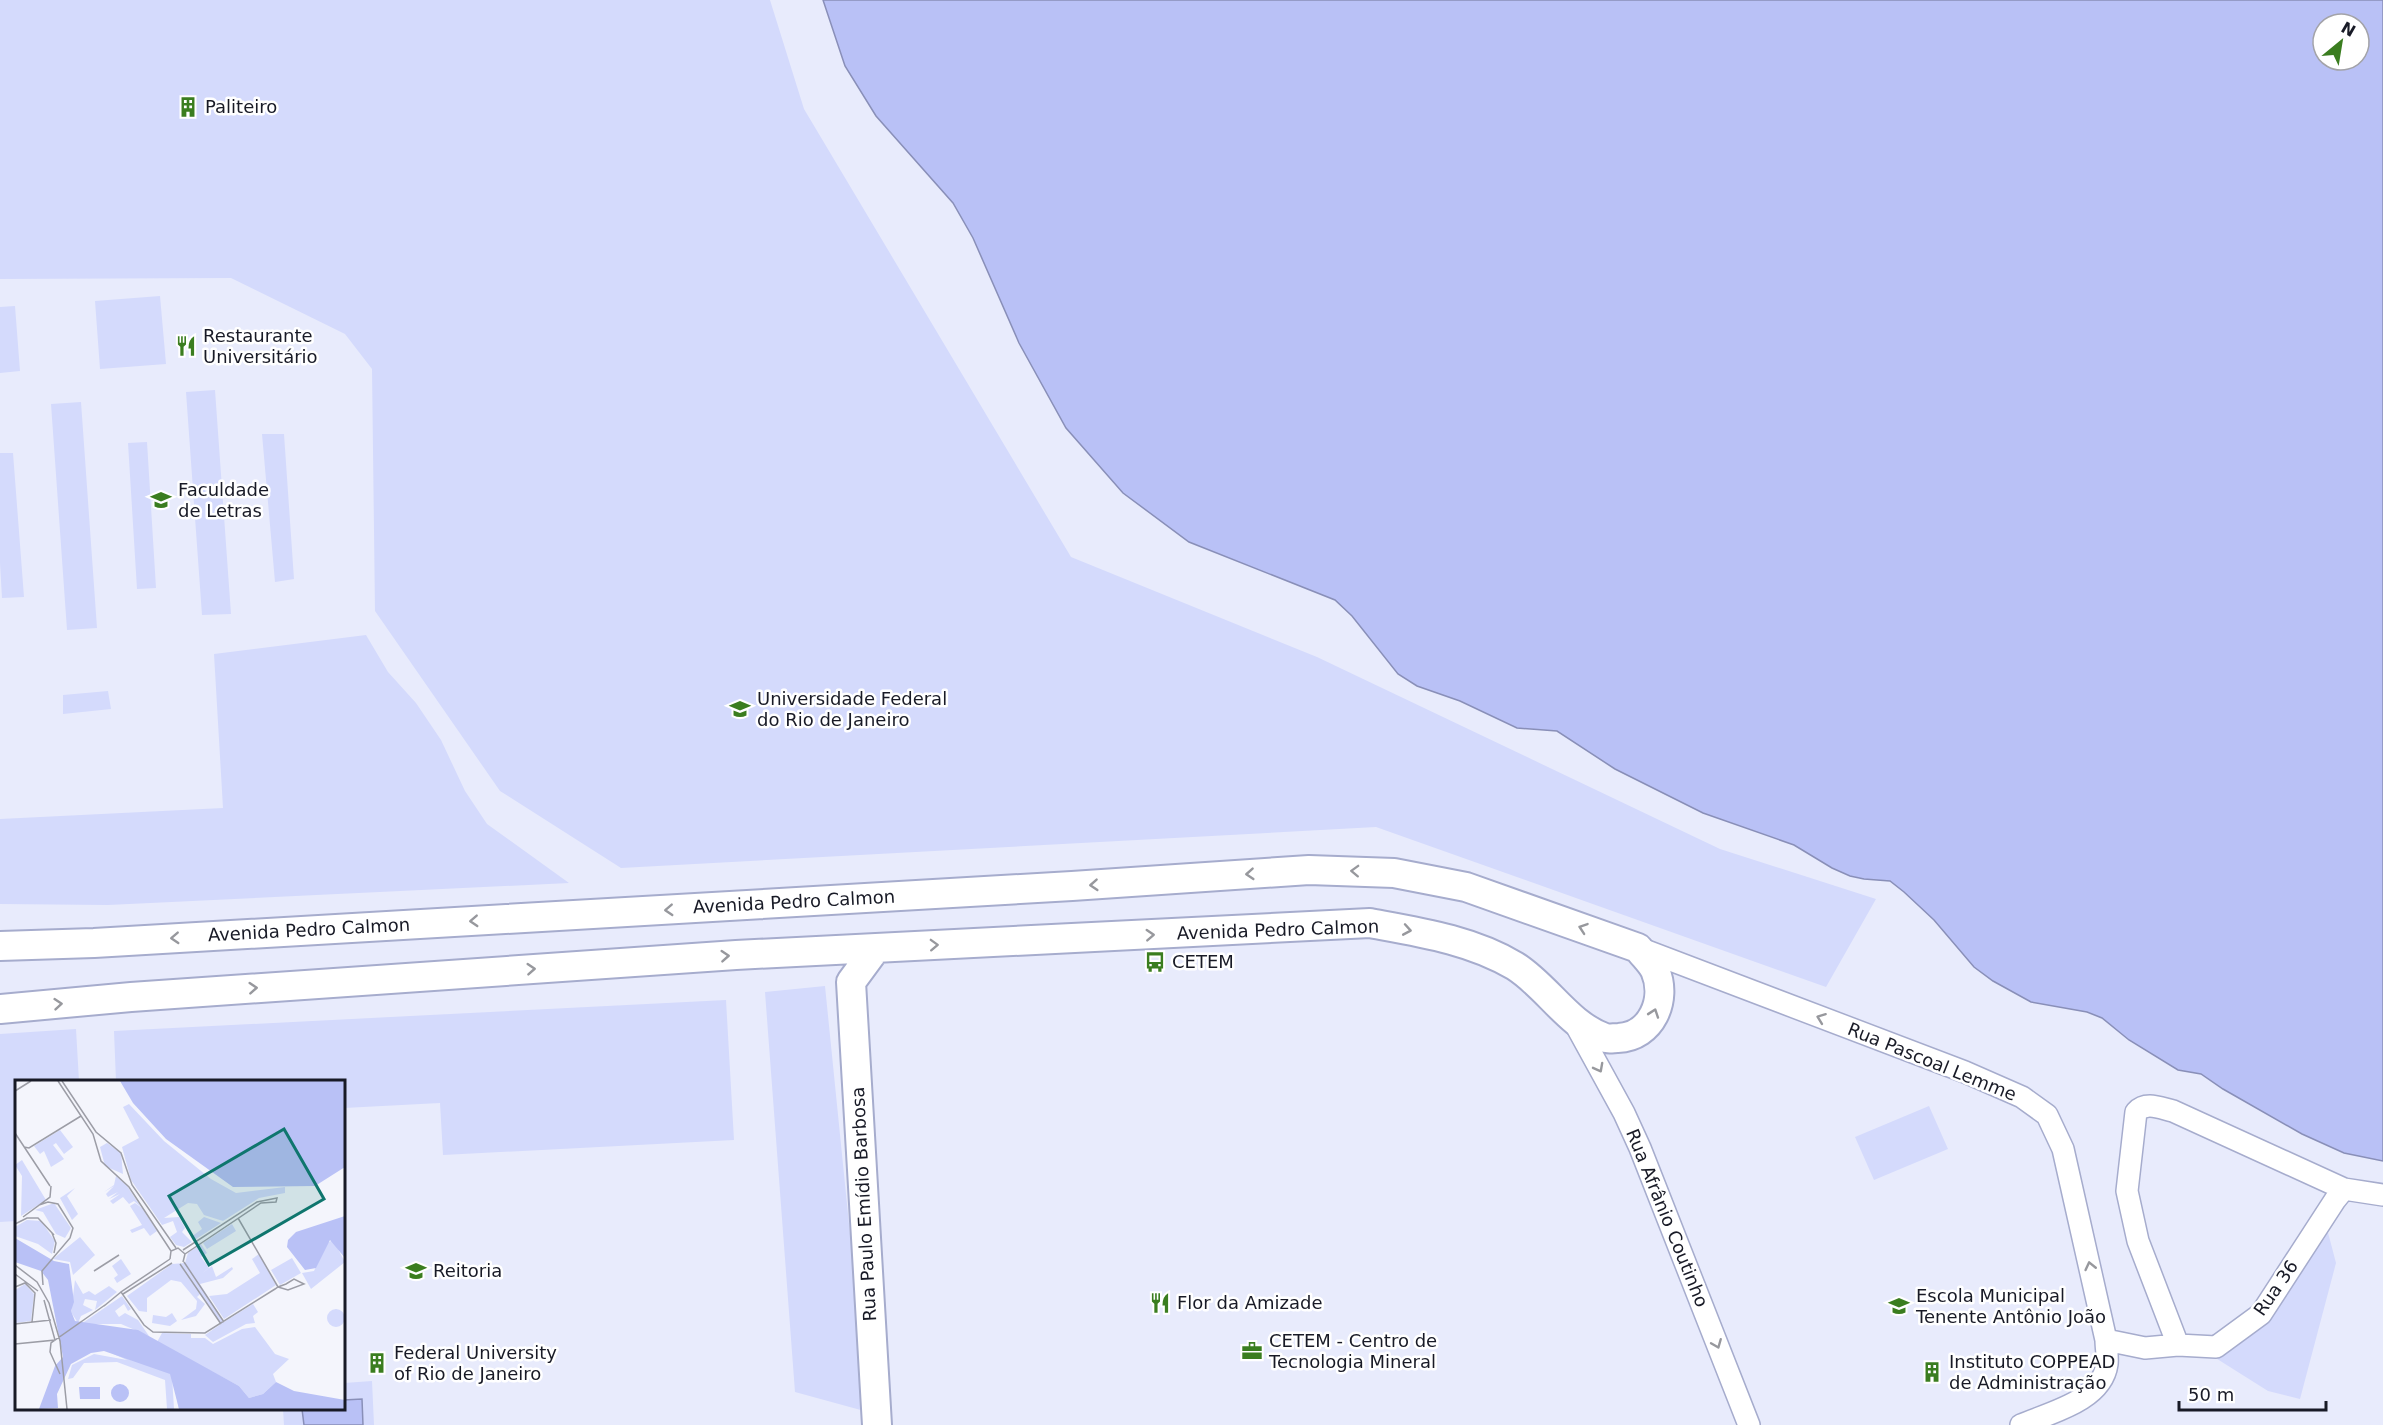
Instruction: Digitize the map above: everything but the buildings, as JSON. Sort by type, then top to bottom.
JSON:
[{"type":"street","name":"Avenida Pedro Calmon","points":[[0,946],[106,942],[1072,886],[1309,870],[1394,873],[1466,887],[1638,948],[1655,970],[1658,990],[1652,1021],[1642,1032],[1627,1038],[1606,1038],[1572,1017],[1549,993],[1515,966],[1468,945],[1419,932],[1370,923],[820,950],[131,997],[0,1009]]},
{"type":"street","points":[[820,950],[851,982],[876,948]]},
{"type":"street","name":"Rua Pascoal Lemme","points":[[1638,948],[1965,1072],[2022,1097],[2047,1115],[2063,1149],[2106,1340],[2107,1365],[2100,1381],[2089,1394],[2072,1404],[2021,1425]]},
{"type":"street","name":"Rua Paulo Emídio Barbosa","points":[[851,982],[877,1425]]},
{"type":"street","name":"Rua Afrânio Coutinho","points":[[1572,1017],[1624,1113],[1640,1148],[1749,1425]]},
{"type":"street","points":[[2178,1345],[2138,1241],[2127,1191],[2136,1112],[2141,1107],[2146,1105],[2173,1111],[2344,1189],[2383,1195]]},
{"type":"street","name":"Rua 36","points":[[2106,1340],[2145,1348],[2178,1345],[2216,1347],[2260,1314],[2334,1200],[2344,1189]]},
{"type":"shaded area","name":"Universidade Federal do Rio de Janeiro","points":[[0,0],[823,0],[845,66],[876,116],[953,203],[973,238],[1019,343],[1066,428],[1123,493],[1189,542],[1335,600],[1352,616],[1398,674],[1417,686],[1460,701],[1517,727],[1557,731],[1615,769],[1703,813],[1794,845],[1850,876],[1890,881],[1904,891],[1934,920],[1974,967],[1993,981],[2031,1002],[2087,1012],[2102,1018],[2129,1040],[2178,1070],[2201,1074],[2302,1134],[2344,1153],[2383,1161],[2383,1425],[0,1425]]},
{"type":"shaded area","points":[[0,0],[770,0],[804,109],[1071,557],[1317,657],[1720,849],[1876,899],[1826,987],[1376,827],[621,868],[500,791],[375,611],[372,369],[345,334],[231,278],[0,279]]},
{"type":"shaded area","points":[[823,0],[2383,0],[2383,1161],[2344,1153],[2302,1134],[2201,1074],[2178,1070],[2129,1040],[2102,1018],[2087,1012],[2031,1002],[1993,981],[1974,967],[1934,920],[1890,881],[1850,876],[1794,845],[1703,813],[1615,769],[1557,731],[1517,728],[1460,701],[1417,686],[1398,674],[1352,616],[1335,600],[1189,542],[1123,493],[1066,428],[1019,343],[973,238],[953,203],[876,116],[845,66]]},
{"type":"shaded area","points":[[160,296],[166,364],[100,369],[95,301]]},
{"type":"shaded area","points":[[15,306],[20,371],[0,373],[0,307]]},
{"type":"shaded area","points":[[215,390],[231,614],[202,615],[186,392]]},
{"type":"shaded area","points":[[81,402],[97,628],[67,630],[51,404]]},
{"type":"shaded area","points":[[262,434],[284,434],[294,579],[275,582]]},
{"type":"shaded area","points":[[147,442],[156,588],[137,589],[128,443]]},
{"type":"shaded area","points":[[0,453],[13,453],[24,597],[2,598]]},
{"type":"shaded area","points":[[366,635],[388,672],[416,703],[441,740],[465,791],[487,824],[569,883],[108,905],[0,904],[0,819],[223,808],[214,654]]},
{"type":"shaded area","points":[[108,691],[111,709],[63,714],[63,695]]},
{"type":"shaded area","points":[[825,986],[868,1412],[795,1392],[765,992]]},
{"type":"shaded area","points":[[726,1000],[734,1140],[443,1155],[440,1103],[345,1108],[345,1080],[116,1080],[114,1031]]},
{"type":"shaded area","points":[[76,1029],[79,1080],[15,1080],[15,1221],[0,1222],[0,1034]]},
{"type":"shaded area","points":[[1929,1106],[1948,1149],[1874,1180],[1855,1137]]},
{"type":"shaded area","points":[[2326,1225],[2336,1263],[2300,1399],[2268,1391],[2214,1357]]},
{"type":"shaded area","points":[[372,1381],[374,1425],[284,1425],[283,1410],[345,1410],[345,1383]]},
{"type":"shaded area","points":[[362,1399],[363,1425],[304,1425],[302,1410],[345,1410],[345,1400]]},
{"type":"place","name":"Paliteiro","points":[[188,107]]},
{"type":"place","name":"Restaurante Universitário","points":[[186,346]]},
{"type":"place","name":"Faculdade de Letras","points":[[161,500]]},
{"type":"place","name":"Universidade Federal do Rio de Janeiro","points":[[740,709]]},
{"type":"place","name":"CETEM","points":[[1155,962]]},
{"type":"place","name":"Reitoria","points":[[416,1271]]},
{"type":"place","name":"Flor da Amizade","points":[[1160,1303]]},
{"type":"place","name":"Escola Municipal Tenente Antônio João","points":[[1899,1306]]},
{"type":"place","name":"CETEM - Centro de Tecnologia Mineral","points":[[1252,1351]]},
{"type":"place","name":"Federal University of Rio de Janeiro","points":[[377,1363]]},
{"type":"place","name":"Instituto COPPEAD de Administração","points":[[1932,1372]]}]
